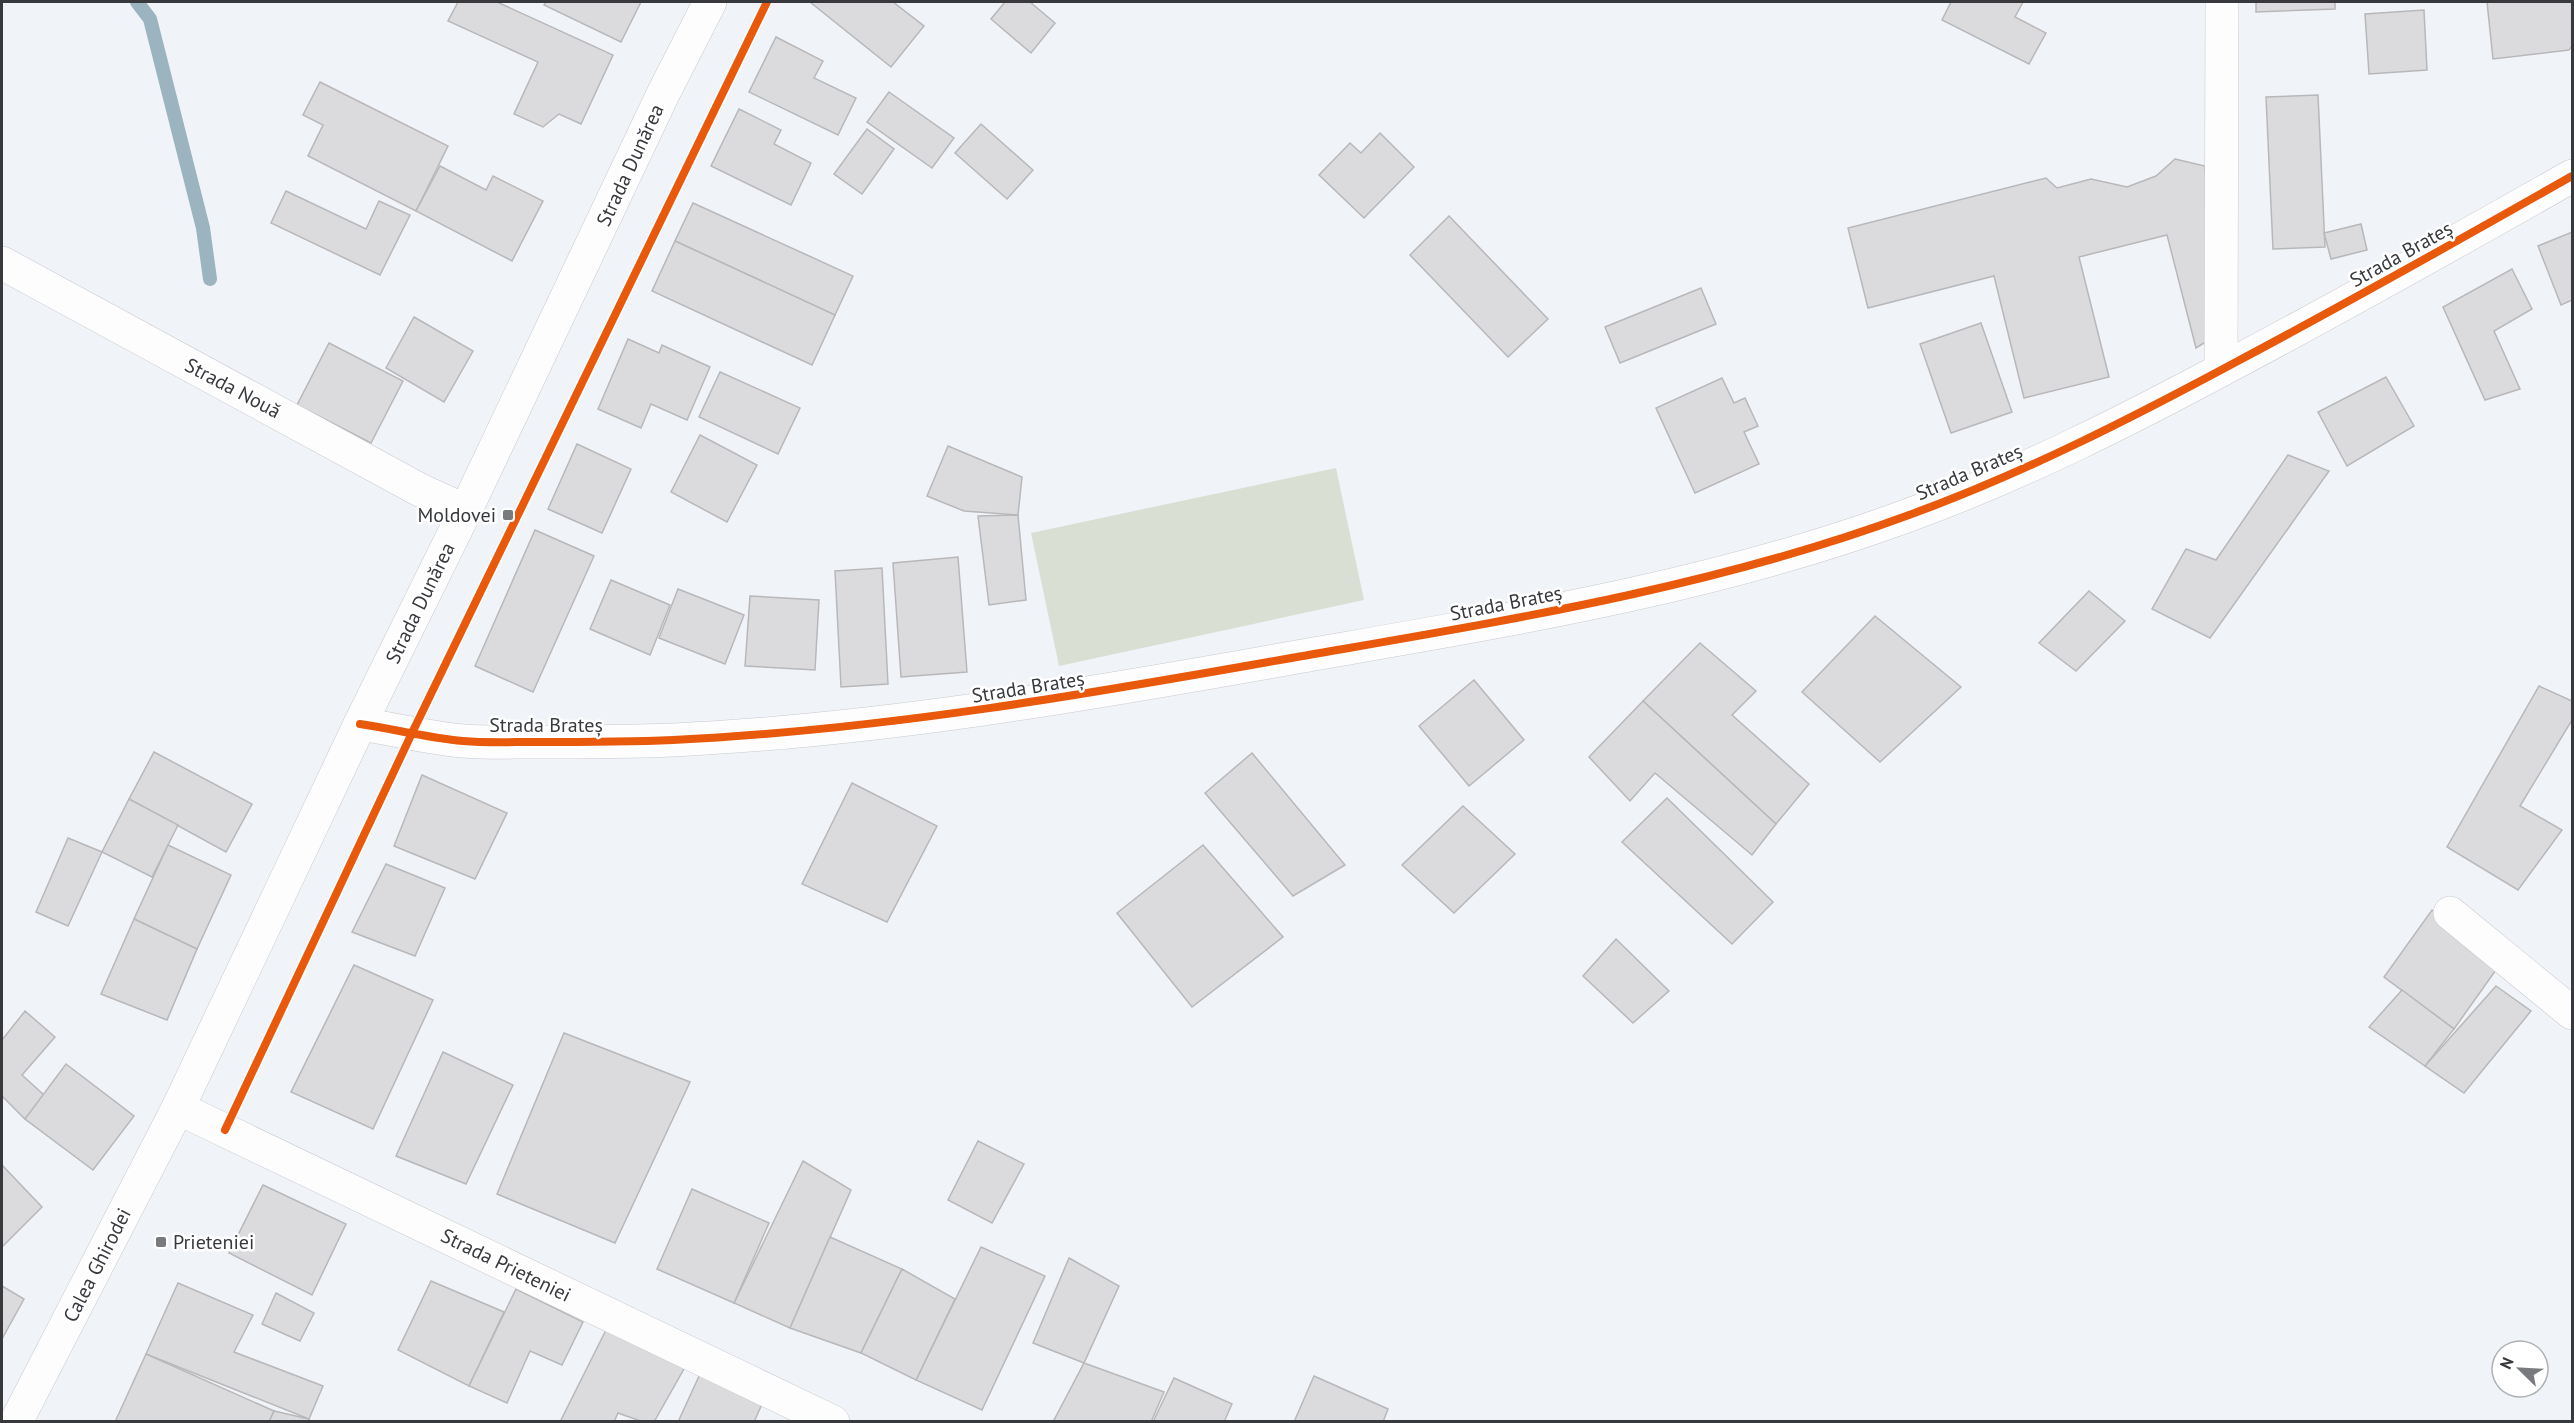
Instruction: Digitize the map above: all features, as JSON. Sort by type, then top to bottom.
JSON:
[{"type":"street","name":"Strada Dunărea","points":[[178,1108],[360,724],[466,511],[658,105],[710,2]]},
{"type":"street","points":[[2222,2],[2222,370]]},
{"type":"street","name":"Strada Brateș","points":[[360,724],[461,741],[623,742],[752,736],[906,721],[1071,697],[1516,619],[1660,588],[1778,557],[1908,516],[2019,471],[2134,417],[2370,291],[2572,176]]},
{"type":"street","name":"Strada Nouă","points":[[2,263],[409,484],[466,511]]},
{"type":"street","points":[[2451,913],[2572,1013]]},
{"type":"street","name":"Calea Ghirodei","points":[[16,1422],[178,1108]]},
{"type":"street","name":"Strada Prieteniei","points":[[178,1108],[833,1422]]},
{"type":"shaded area","points":[[1336,468],[1364,600],[1059,666],[1031,533]]},
{"type":"building","points":[[458,2],[497,2],[613,55],[581,124],[559,114],[543,127],[514,114],[538,62],[448,21]]},
{"type":"building","points":[[546,2],[641,2],[621,42],[544,5]]},
{"type":"building","points":[[810,2],[893,2],[924,26],[891,67]]},
{"type":"building","points":[[1005,2],[1030,2],[1055,23],[1031,53],[991,19]]},
{"type":"building","points":[[1951,2],[2023,2],[2015,17],[2046,33],[2029,64],[1942,20]]},
{"type":"building","points":[[2256,2],[2335,2],[2335,9],[2256,12]]},
{"type":"building","points":[[2487,2],[2572,2],[2572,46],[2569,50],[2493,59]]},
{"type":"building","points":[[2424,10],[2427,70],[2369,74],[2365,14]]},
{"type":"building","points":[[776,37],[823,61],[814,78],[856,98],[838,135],[749,92]]},
{"type":"building","points":[[320,82],[448,146],[416,211],[308,156],[323,125],[303,115]]},
{"type":"building","points":[[889,92],[954,138],[932,168],[867,122]]},
{"type":"building","points":[[2318,95],[2325,247],[2273,249],[2266,97]]},
{"type":"building","points":[[739,109],[781,130],[774,144],[811,163],[791,205],[711,166]]},
{"type":"building","points":[[981,124],[1033,170],[1007,199],[955,153]]},
{"type":"building","points":[[867,129],[894,149],[862,194],[834,174]]},
{"type":"building","points":[[1380,133],[1414,167],[1364,218],[1319,175],[1350,143],[1361,153]]},
{"type":"building","points":[[2175,159],[2205,166],[2215,336],[2196,348],[2167,235],[2079,257],[2109,377],[2024,398],[1994,276],[1868,308],[1848,228],[2046,178],[2057,188],[2091,179],[2127,187],[2156,176]]},
{"type":"building","points":[[440,166],[486,190],[493,176],[543,201],[512,261],[416,211]]},
{"type":"building","points":[[286,191],[366,229],[379,201],[410,215],[380,275],[271,223]]},
{"type":"building","points":[[693,203],[853,276],[835,315],[675,241]]},
{"type":"building","points":[[1449,216],[1548,319],[1508,357],[1410,255]]},
{"type":"building","points":[[2361,224],[2367,250],[2331,259],[2324,233]]},
{"type":"building","points":[[2572,232],[2572,300],[2561,305],[2538,246]]},
{"type":"building","points":[[675,241],[835,315],[812,365],[652,291]]},
{"type":"building","points":[[2512,269],[2532,309],[2494,331],[2520,389],[2485,400],[2443,307]]},
{"type":"building","points":[[1701,288],[1716,324],[1620,363],[1605,327]]},
{"type":"building","points":[[414,317],[473,351],[444,402],[386,368]]},
{"type":"building","points":[[1981,323],[2012,412],[1951,433],[1920,344]]},
{"type":"building","points":[[628,339],[659,353],[662,345],[710,367],[687,420],[651,404],[641,428],[598,409]]},
{"type":"building","points":[[329,343],[403,381],[371,443],[297,405]]},
{"type":"building","points":[[720,372],[800,408],[778,454],[699,417]]},
{"type":"building","points":[[2386,377],[2414,426],[2347,466],[2318,412]]},
{"type":"building","points":[[1722,378],[1734,403],[1745,398],[1758,426],[1744,432],[1759,464],[1695,493],[1656,408]]},
{"type":"building","points":[[700,435],[757,465],[727,522],[671,492]]},
{"type":"building","points":[[577,444],[631,469],[602,533],[548,509]]},
{"type":"building","points":[[948,446],[1022,477],[1018,515],[964,511],[927,496]]},
{"type":"building","points":[[2288,455],[2329,471],[2210,638],[2152,609],[2186,549],[2216,560]]},
{"type":"building","points":[[1018,515],[1026,600],[989,605],[978,516]]},
{"type":"building","points":[[535,530],[594,556],[533,692],[475,666]]},
{"type":"building","points":[[958,557],[967,672],[901,677],[893,563]]},
{"type":"building","points":[[882,568],[888,684],[841,687],[835,571]]},
{"type":"building","points":[[611,580],[670,605],[650,655],[590,629]]},
{"type":"building","points":[[678,589],[744,615],[725,664],[659,638]]},
{"type":"building","points":[[2089,591],[2125,621],[2076,671],[2039,643]]},
{"type":"building","points":[[750,596],[819,600],[815,670],[745,666]]},
{"type":"building","points":[[1875,616],[1961,687],[1880,762],[1802,692]]},
{"type":"building","points":[[1700,643],[1756,691],[1732,715],[1809,784],[1776,824],[1643,701]]},
{"type":"building","points":[[1474,680],[1524,740],[1469,786],[1419,726]]},
{"type":"building","points":[[2539,686],[2572,701],[2572,720],[2520,806],[2562,830],[2518,890],[2447,847]]},
{"type":"building","points":[[1643,701],[1776,824],[1752,855],[1655,773],[1630,801],[1589,757]]},
{"type":"building","points":[[154,752],[252,804],[226,852],[129,799]]},
{"type":"building","points":[[1252,753],[1345,865],[1293,896],[1205,793]]},
{"type":"building","points":[[422,775],[507,813],[475,879],[394,846]]},
{"type":"building","points":[[852,783],[937,826],[887,922],[802,884]]},
{"type":"building","points":[[1667,798],[1773,902],[1732,944],[1622,842]]},
{"type":"building","points":[[129,799],[178,825],[152,877],[102,852]]},
{"type":"building","points":[[1463,806],[1515,854],[1454,913],[1402,865]]},
{"type":"building","points":[[68,838],[102,852],[68,926],[36,912]]},
{"type":"building","points":[[168,845],[231,875],[197,949],[134,919]]},
{"type":"building","points":[[1203,845],[1283,937],[1192,1007],[1117,913]]},
{"type":"building","points":[[386,864],[445,888],[415,956],[352,932]]},
{"type":"building","points":[[2432,910],[2498,967],[2454,1029],[2384,977]]},
{"type":"building","points":[[134,919],[197,949],[167,1020],[101,994]]},
{"type":"building","points":[[1616,939],[1669,991],[1633,1023],[1583,976]]},
{"type":"building","points":[[354,965],[433,1000],[373,1129],[291,1092]]},
{"type":"building","points":[[2496,986],[2531,1011],[2464,1093],[2425,1066]]},
{"type":"building","points":[[2402,990],[2454,1029],[2425,1066],[2369,1027]]},
{"type":"building","points":[[25,1011],[55,1037],[22,1075],[44,1095],[25,1119],[2,1096],[2,1040]]},
{"type":"building","points":[[564,1033],[690,1082],[615,1243],[497,1194]]},
{"type":"building","points":[[443,1052],[513,1085],[466,1184],[396,1156]]},
{"type":"building","points":[[66,1064],[134,1116],[93,1170],[25,1119]]},
{"type":"building","points":[[978,1141],[1024,1164],[992,1223],[948,1200]]},
{"type":"building","points":[[803,1161],[851,1190],[790,1328],[734,1303]]},
{"type":"building","points":[[2,1165],[42,1207],[2,1247]]},
{"type":"building","points":[[263,1185],[346,1224],[312,1295],[229,1253]]},
{"type":"building","points":[[692,1189],[769,1223],[734,1303],[657,1269]]},
{"type":"building","points":[[830,1237],[902,1269],[861,1353],[790,1328]]},
{"type":"building","points":[[981,1247],[1045,1276],[982,1410],[916,1380]]},
{"type":"building","points":[[1069,1258],[1119,1286],[1084,1363],[1033,1343]]},
{"type":"building","points":[[902,1269],[955,1299],[916,1380],[861,1353]]},
{"type":"building","points":[[431,1281],[504,1312],[469,1386],[398,1350]]},
{"type":"building","points":[[178,1283],[253,1315],[234,1352],[323,1386],[309,1419],[146,1354]]},
{"type":"building","points":[[2,1286],[24,1299],[2,1339]]},
{"type":"building","points":[[516,1289],[583,1322],[562,1365],[530,1351],[507,1403],[469,1386]]},
{"type":"building","points":[[276,1293],[314,1313],[300,1341],[262,1324]]},
{"type":"building","points":[[607,1328],[685,1367],[654,1422],[643,1422],[618,1413],[614,1422],[560,1422]]},
{"type":"building","points":[[146,1354],[274,1411],[269,1422],[115,1422]]},
{"type":"building","points":[[1084,1363],[1164,1392],[1151,1422],[1053,1422]]},
{"type":"building","points":[[700,1374],[762,1404],[754,1422],[678,1422]]},
{"type":"building","points":[[1314,1376],[1388,1409],[1383,1422],[1294,1422]]},
{"type":"building","points":[[1174,1378],[1232,1404],[1224,1422],[1153,1422]]},
{"type":"building","points":[[274,1411],[309,1419],[311,1422],[269,1422]]},
{"type":"waterway","points":[[137,2],[150,19],[203,228],[210,279]]},
{"type":"cycle path","points":[[225,1130],[412,733],[767,2]]},
{"type":"cycle path","points":[[360,724],[472,742],[673,740],[830,728],[986,709],[1141,684],[1452,630],[1683,583],[1835,541],[1951,499],[2034,464],[2156,404],[2278,339],[2572,176]]},
{"type":"place","name":"Moldovei","points":[[508,515]]},
{"type":"place","name":"Prieteniei","points":[[161,1242]]}]
